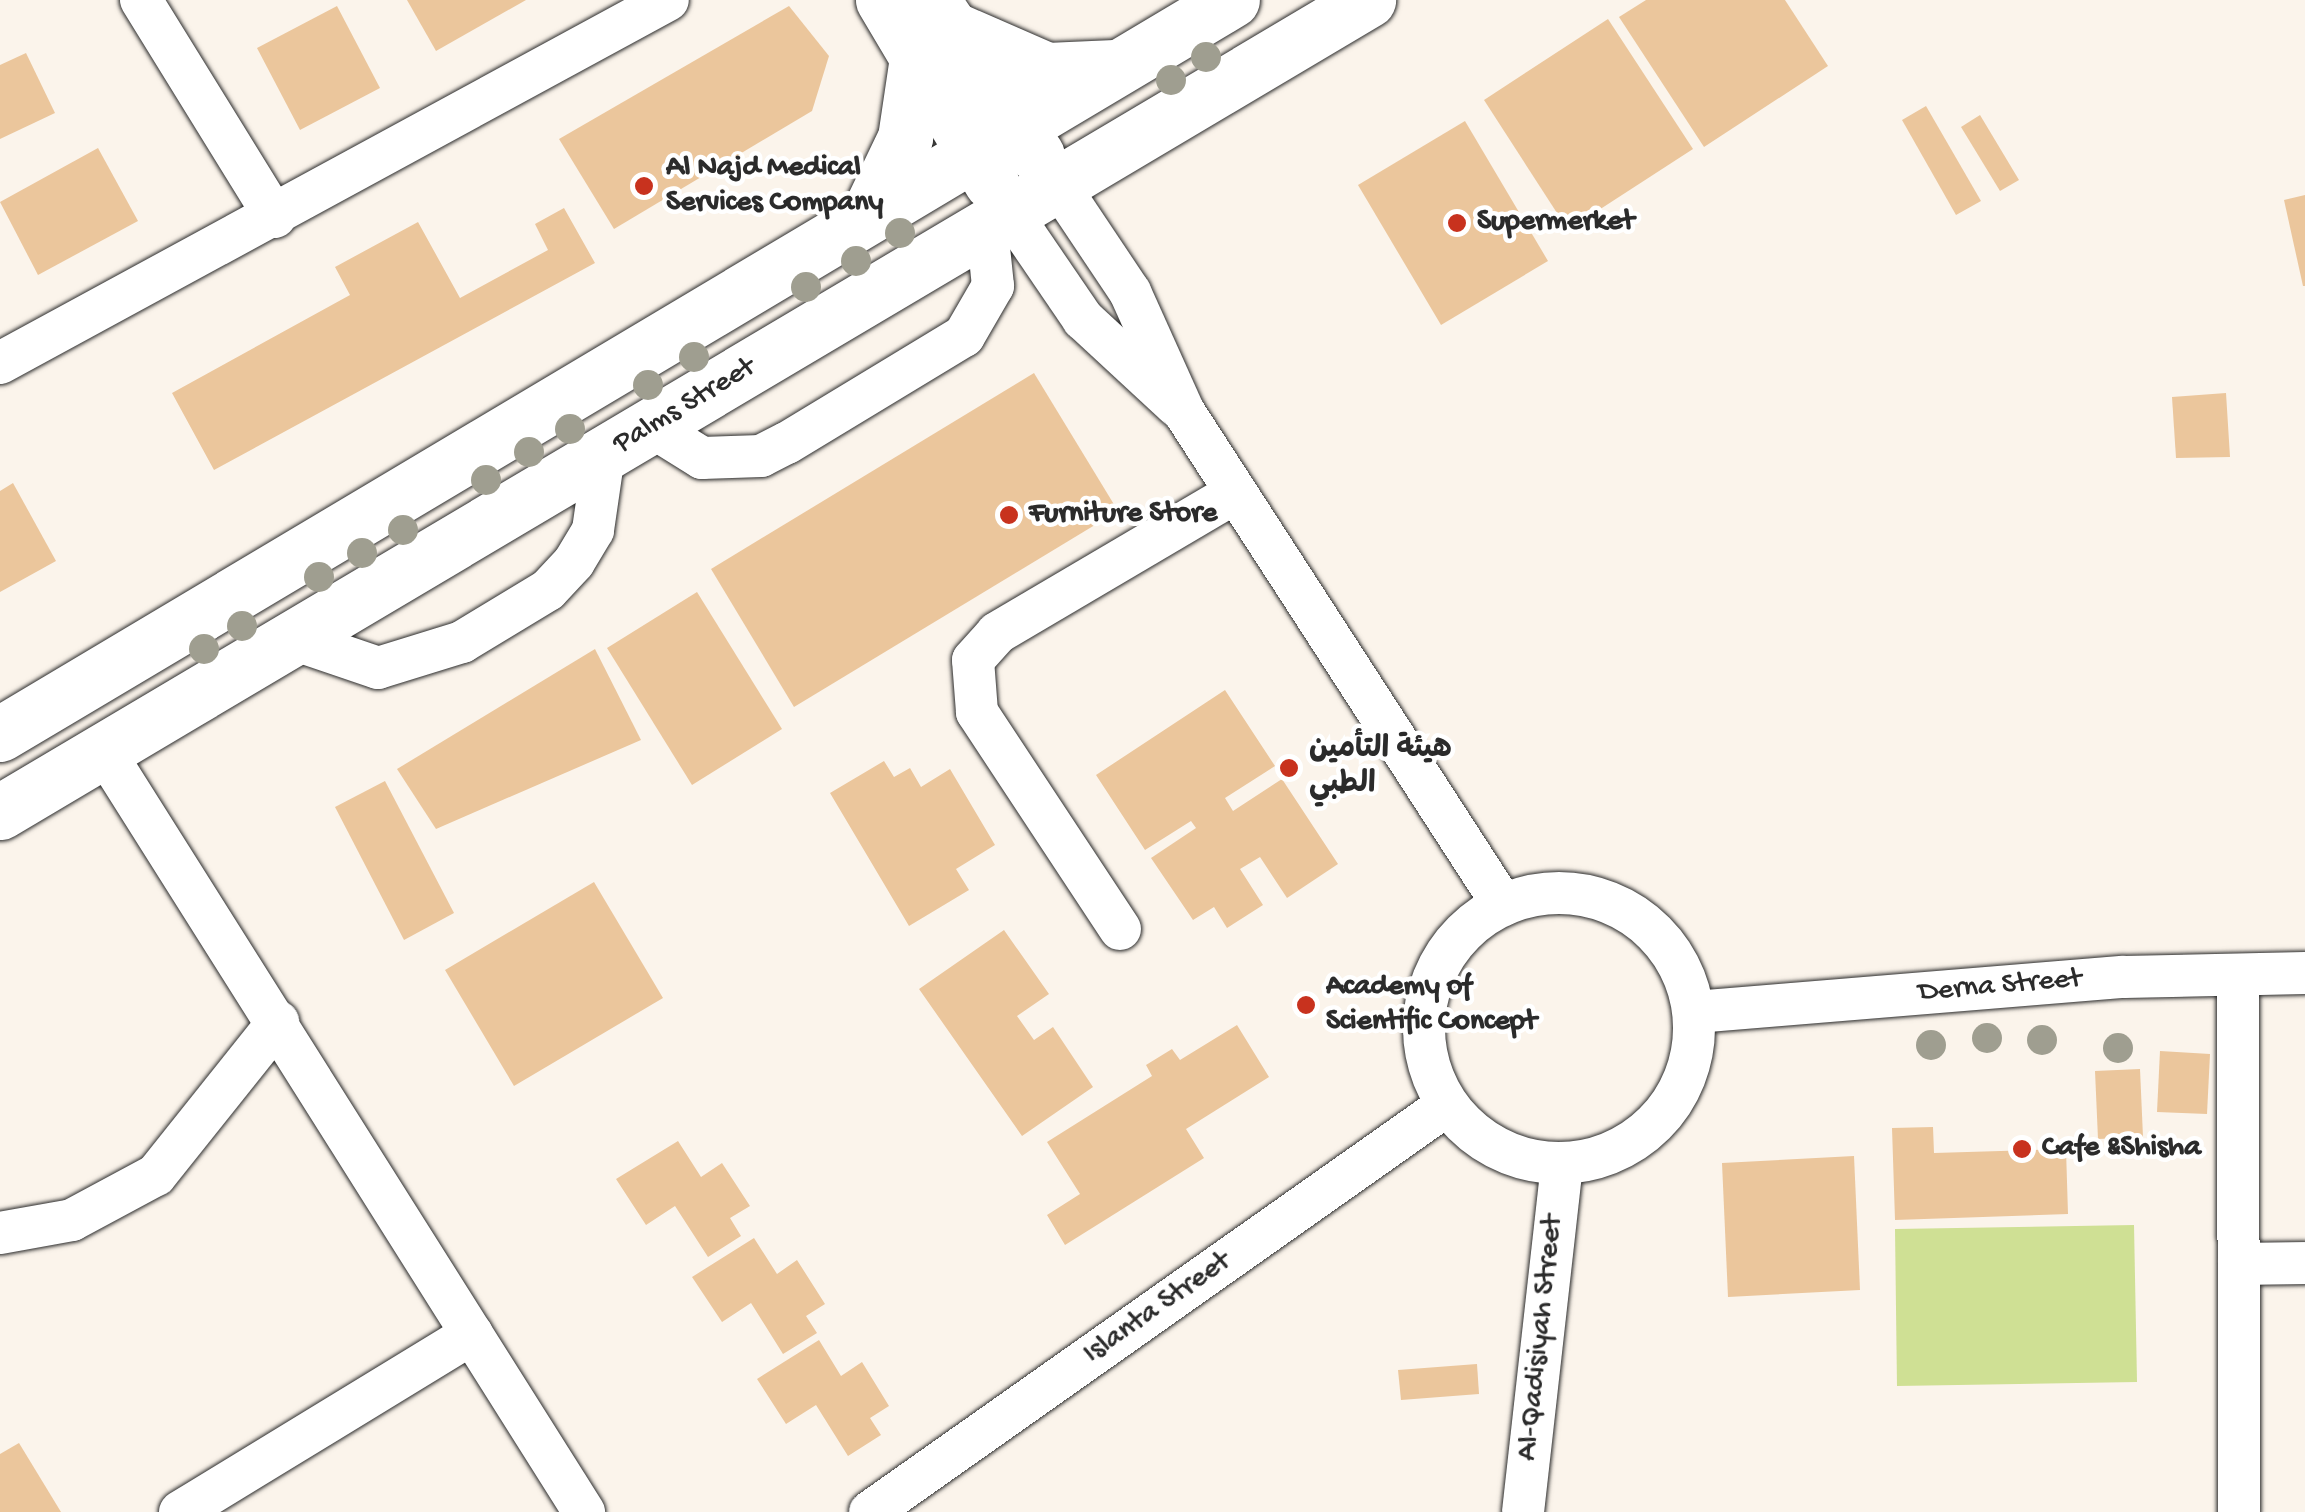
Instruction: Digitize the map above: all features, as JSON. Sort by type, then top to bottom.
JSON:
[{"type":"main road","points":[[883,0],[933,28],[1029,66],[1118,67]]},
{"type":"main road","points":[[0,734],[870,211],[1232,0]]},
{"type":"main road","name":"Palms Street","points":[[0,812],[1368,0]]},
{"type":"main road","points":[[933,28],[995,140],[1059,186]]},
{"type":"main road","points":[[870,211],[905,138],[933,28]]},
{"type":"main road","points":[[995,140],[999,222]]},
{"type":"street","points":[[141,0],[275,217]]},
{"type":"street","points":[[0,363],[275,217],[668,0]]},
{"type":"street","points":[[1059,186],[1130,292],[1184,412],[1503,904]]},
{"type":"street","points":[[999,222],[1083,319],[1184,412]]},
{"type":"street","points":[[652,426],[702,458],[731,461],[804,432],[964,336],[993,286],[999,222]]},
{"type":"street","points":[[293,639],[378,668],[462,642],[548,590],[574,562],[603,493],[604,455]]},
{"type":"street","points":[[1120,929],[976,712],[973,660],[997,634],[1236,492]]},
{"type":"street","points":[[104,750],[584,1512]]},
{"type":"street","points":[[1574,893],[1610,902],[1668,945],[1694,1012],[1687,1076],[1650,1129],[1594,1159],[1562,1163],[1485,1142],[1447,1105],[1424,1042],[1434,976],[1474,922],[1503,904],[1574,893]]},
{"type":"street","name":"Derna Street","points":[[1694,1012],[2305,973]]},
{"type":"street","points":[[2238,976],[2239,1512]]},
{"type":"street","points":[[0,1233],[72,1220],[156,1175],[278,1022]]},
{"type":"street","name":"Islanta Street","points":[[870,1512],[1447,1105]]},
{"type":"street","name":"Al-Qadisiyah Street","points":[[1523,1512],[1562,1163]]},
{"type":"street","points":[[2238,1264],[2305,1263]]},
{"type":"street","points":[[180,1512],[472,1334]]},
{"type":"green space","points":[[2134,1225],[2137,1382],[1897,1386],[1895,1229]]},
{"type":"building","points":[[407,0],[526,0],[436,51]]},
{"type":"building","points":[[1646,0],[1785,0],[1828,66],[1704,147],[1619,17]]},
{"type":"building","points":[[337,6],[380,88],[300,130],[257,48]]},
{"type":"building","points":[[789,6],[829,56],[812,111],[614,229],[559,139]]},
{"type":"building","points":[[1608,19],[1693,149],[1568,230],[1484,100]]},
{"type":"building","points":[[26,53],[55,113],[0,139],[0,65]]},
{"type":"building","points":[[1926,106],[1981,201],[1956,215],[1902,120]]},
{"type":"building","points":[[1980,115],[2019,180],[2000,191],[1961,127]]},
{"type":"building","points":[[1465,121],[1548,261],[1441,325],[1358,185]]},
{"type":"building","points":[[98,148],[138,221],[38,275],[0,202]]},
{"type":"building","points":[[2305,195],[2305,286],[2303,286],[2284,200]]},
{"type":"building","points":[[564,208],[595,263],[214,470],[172,393],[350,295],[335,267],[418,222],[460,298],[548,250],[535,224]]},
{"type":"building","points":[[1034,373],[1118,511],[794,707],[711,569]]},
{"type":"building","points":[[2226,393],[2230,457],[2176,458],[2172,397]]},
{"type":"building","points":[[13,483],[56,561],[0,592],[0,491]]},
{"type":"building","points":[[697,592],[782,729],[692,785],[607,648]]},
{"type":"building","points":[[595,649],[641,740],[436,829],[397,769]]},
{"type":"building","points":[[1225,690],[1275,766],[1225,798],[1233,811],[1282,779],[1338,864],[1287,898],[1260,857],[1240,869],[1263,905],[1227,928],[1214,907],[1193,920],[1151,858],[1196,828],[1191,821],[1145,850],[1096,775]]},
{"type":"building","points":[[884,761],[894,777],[910,768],[921,787],[950,769],[995,845],[956,869],[969,890],[909,926],[830,793]]},
{"type":"building","points":[[385,781],[454,913],[404,940],[335,807]]},
{"type":"building","points":[[594,882],[663,998],[514,1086],[445,970]]},
{"type":"building","points":[[1004,930],[1049,994],[1017,1016],[1034,1040],[1053,1027],[1093,1087],[1022,1136],[919,989]]},
{"type":"building","points":[[1237,1025],[1269,1077],[1186,1129],[1204,1158],[1065,1245],[1047,1215],[1080,1194],[1047,1142],[1152,1076],[1146,1065],[1172,1049],[1180,1060]]},
{"type":"building","points":[[2160,1051],[2210,1054],[2207,1114],[2157,1112]]},
{"type":"building","points":[[2140,1069],[2143,1137],[2098,1139],[2095,1071]]},
{"type":"building","points":[[1933,1127],[1934,1153],[2066,1149],[2068,1214],[1895,1220],[1892,1128]]},
{"type":"building","points":[[678,1141],[701,1177],[722,1163],[750,1206],[730,1218],[741,1236],[708,1257],[675,1206],[646,1225],[616,1179]]},
{"type":"building","points":[[1854,1156],[1860,1290],[1728,1297],[1722,1163]]},
{"type":"building","points":[[754,1238],[777,1274],[797,1260],[825,1304],[806,1316],[817,1333],[783,1354],[751,1303],[722,1322],[692,1277]]},
{"type":"building","points":[[819,1340],[841,1376],[862,1362],[889,1406],[870,1418],[881,1435],[848,1456],[816,1405],[786,1424],[757,1379]]},
{"type":"building","points":[[1477,1364],[1479,1394],[1401,1400],[1398,1370]]},
{"type":"building","points":[[19,1443],[61,1512],[0,1512],[0,1454]]},
{"type":"place","name":"Al Najd Medical Services Company","points":[[644,186]]},
{"type":"place","name":"Supermerket","points":[[1457,223]]},
{"type":"place","name":"Furniture Store","points":[[1009,515]]},
{"type":"place","name":"هيئة التأمين الطبي","points":[[1289,768]]},
{"type":"place","name":"Academy of Scientific Concept","points":[[1306,1005]]},
{"type":"place","name":"Cafe &Shisha","points":[[2022,1149]]}]
